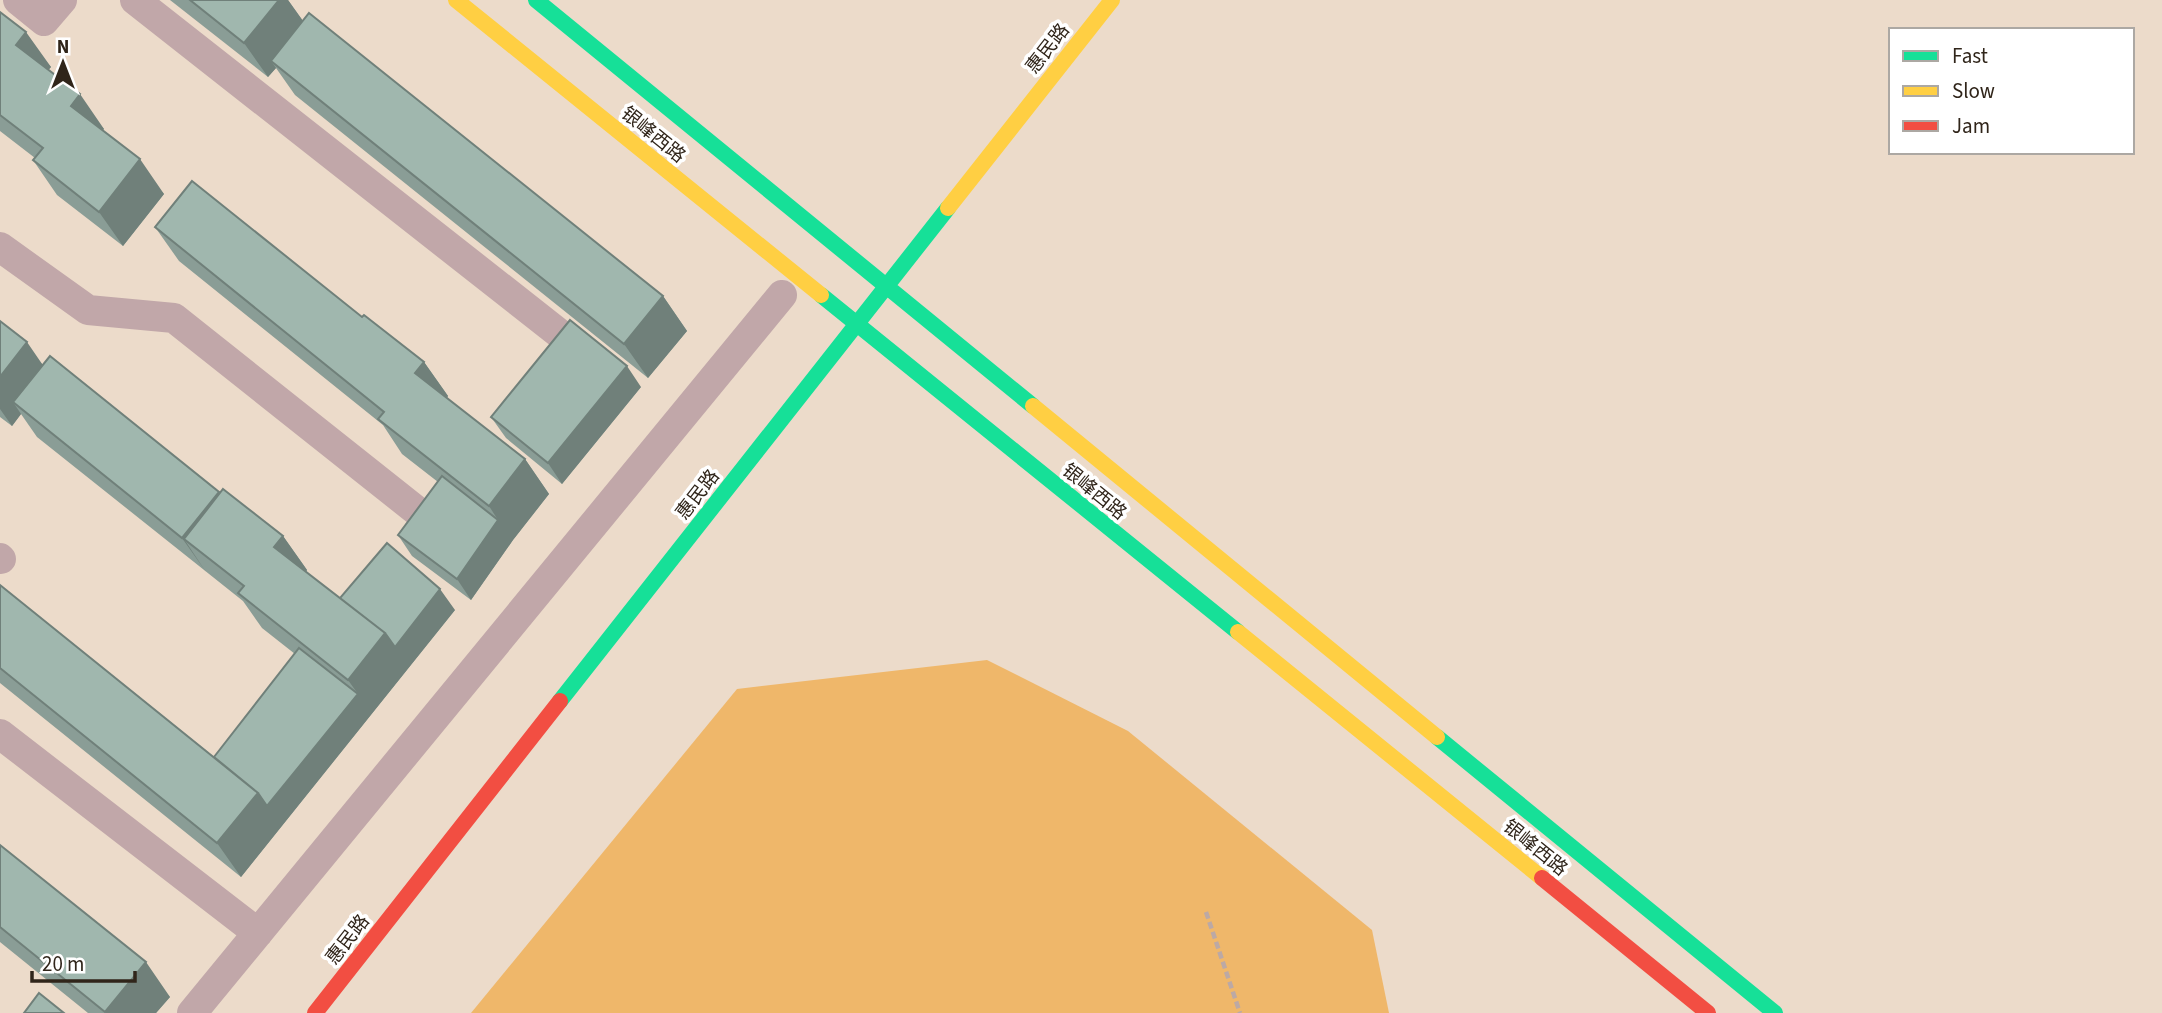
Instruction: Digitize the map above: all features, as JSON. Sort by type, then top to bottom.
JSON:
[{"type":"street","points":[[18,0],[44,20],[62,0]]},
{"type":"street","points":[[135,0],[565,338]]},
{"type":"street","name":"银峰西路","points":[[456,0],[1708,1013]]},
{"type":"street","name":"银峰西路","points":[[536,0],[1775,1013]]},
{"type":"street","name":"惠民路","points":[[316,1013],[1112,0]]},
{"type":"street","points":[[0,247],[88,310],[174,318],[417,511]]},
{"type":"street","points":[[192,1013],[782,295]]},
{"type":"street","points":[[0,734],[258,933]]},
{"type":"path","points":[[1206,912],[1241,1013]]},
{"type":"shaded area","points":[[987,660],[1128,731],[1372,930],[1389,1013],[471,1013],[737,689]]},
{"type":"building","points":[[190,0],[279,0],[244,43]]},
{"type":"building","points":[[0,12],[26,32],[16,45],[80,94],[71,106],[140,159],[99,212],[33,160],[43,148],[0,115]]},
{"type":"building","points":[[309,13],[663,296],[624,344],[271,61]]},
{"type":"building","points":[[192,181],[362,317],[364,315],[424,362],[415,373],[525,459],[489,506],[378,419],[384,412],[155,227]]},
{"type":"building","points":[[570,320],[627,366],[548,463],[491,417]]},
{"type":"building","points":[[0,321],[27,342],[0,377]]},
{"type":"building","points":[[50,356],[219,492],[182,538],[13,402]]},
{"type":"building","points":[[442,476],[498,520],[457,579],[398,535]]},
{"type":"building","points":[[223,489],[283,536],[274,547],[385,633],[348,680],[238,593],[244,586],[184,539]]},
{"type":"building","points":[[387,543],[440,589],[395,647],[385,633],[340,598]]},
{"type":"building","points":[[0,585],[258,793],[217,843],[0,668]]},
{"type":"building","points":[[299,648],[358,694],[267,806],[258,793],[214,757]]},
{"type":"building","points":[[0,845],[146,962],[105,1012],[0,927]]},
{"type":"building","points":[[39,993],[64,1013],[24,1013]]},
{"type":"traffic: fast","points":[[536,0],[1033,406]]},
{"type":"traffic: fast","points":[[560,701],[948,208]]},
{"type":"traffic: fast","points":[[821,295],[1238,632]]},
{"type":"traffic: fast","points":[[1437,737],[1775,1013]]},
{"type":"traffic: slow","points":[[456,0],[821,295]]},
{"type":"traffic: slow","points":[[948,208],[1112,0]]},
{"type":"traffic: slow","points":[[1033,406],[1437,737]]},
{"type":"traffic: slow","points":[[1238,632],[1542,878]]},
{"type":"traffic: jam","points":[[315,1013],[560,701]]},
{"type":"traffic: jam","points":[[1542,878],[1708,1013]]}]
